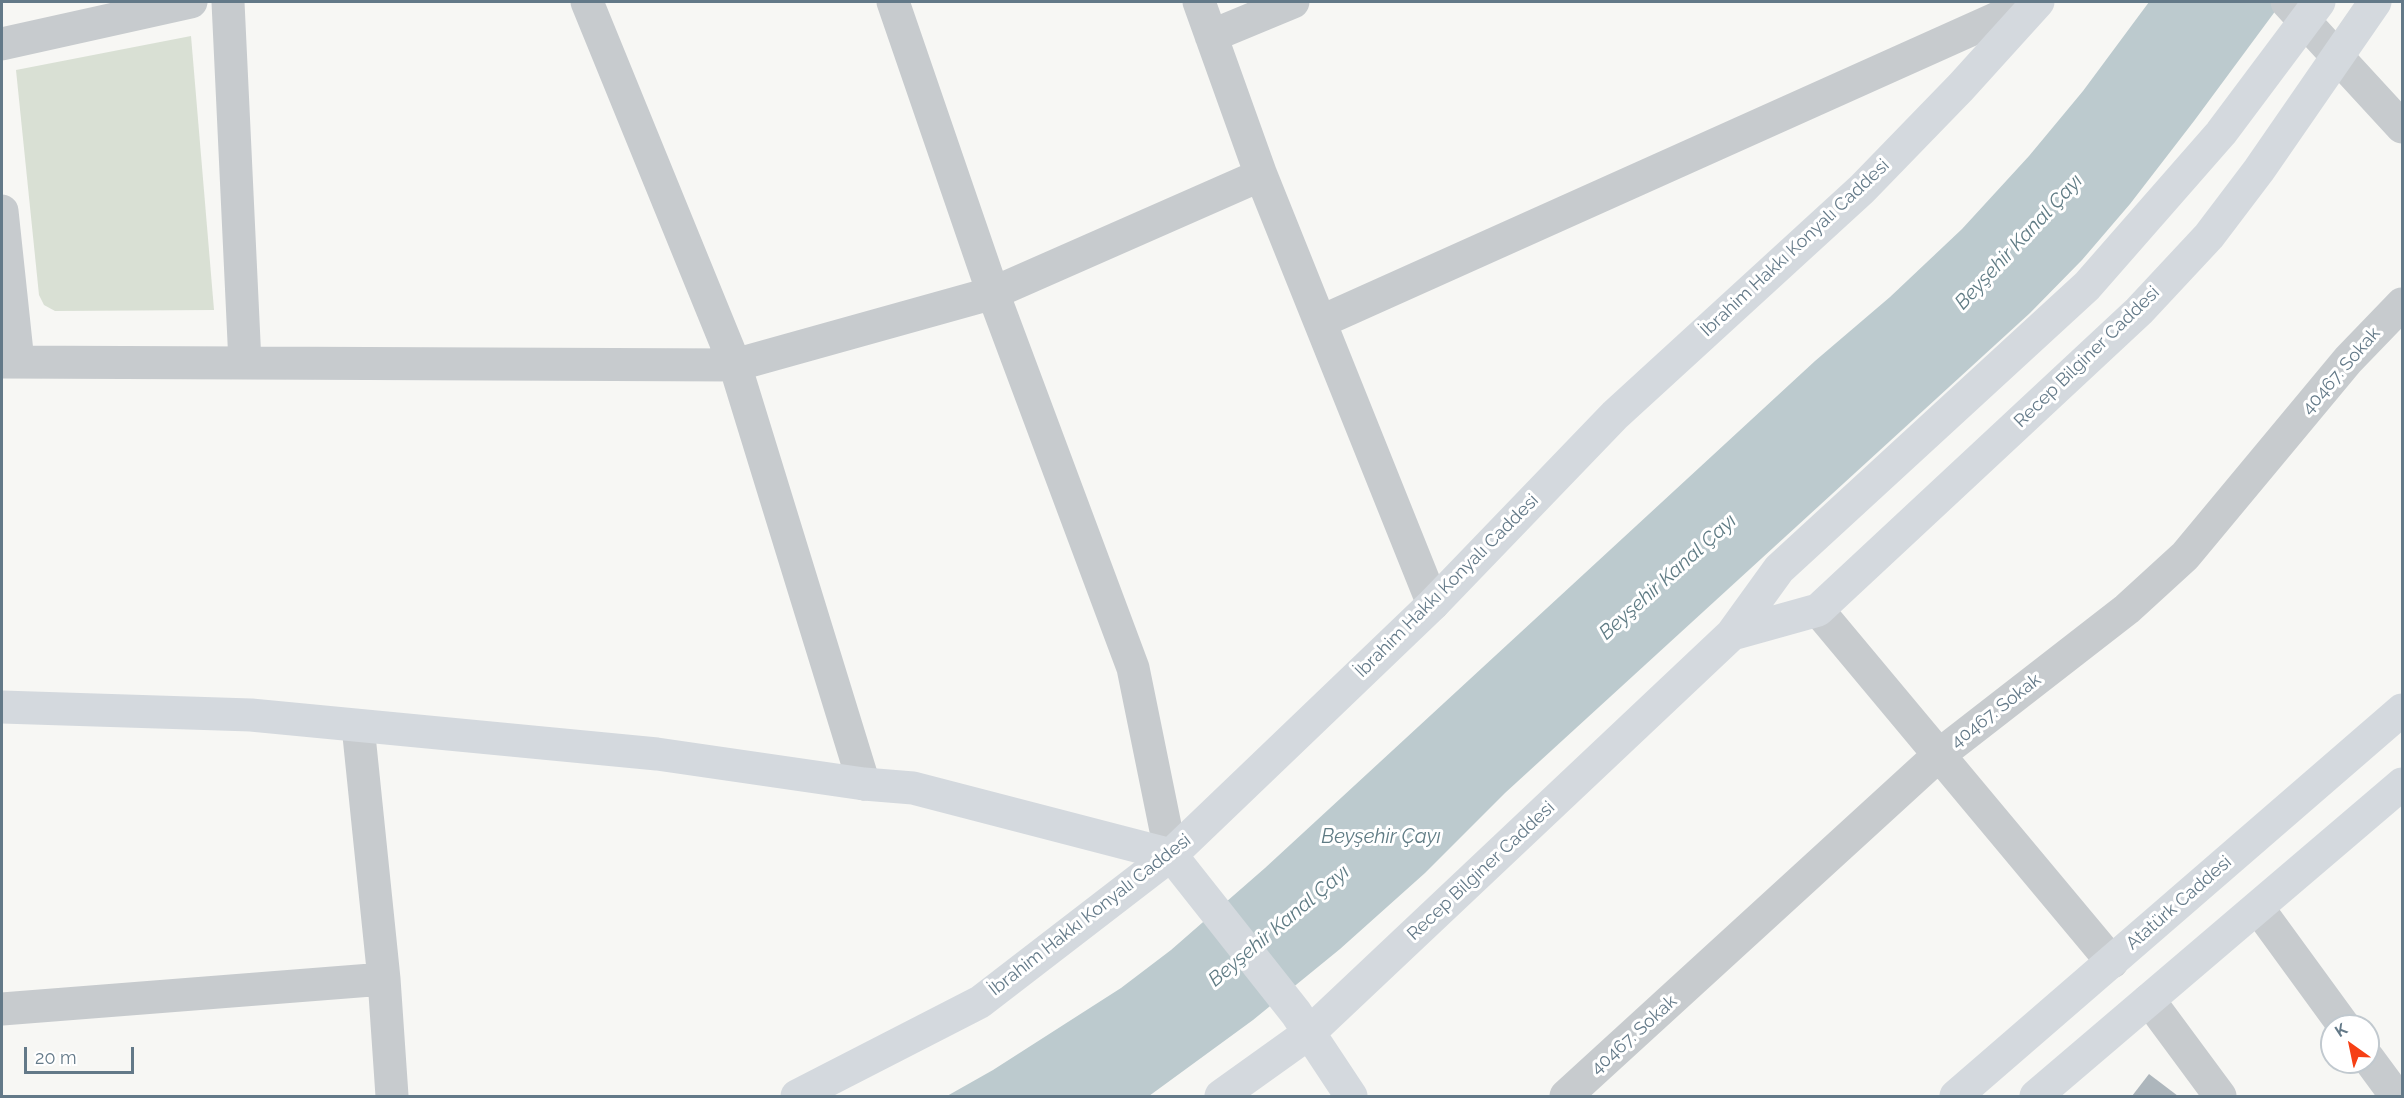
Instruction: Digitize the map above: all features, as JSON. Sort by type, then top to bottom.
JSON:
[{"type":"street","points":[[2,44],[191,2]]},
{"type":"street","points":[[228,2],[245,363]]},
{"type":"street","points":[[587,2],[735,365],[864,784]]},
{"type":"street","points":[[893,2],[993,293],[1133,668],[1171,855],[1302,1023],[1351,1096]]},
{"type":"street","points":[[1199,2],[1261,175],[1433,604]]},
{"type":"street","points":[[1211,36],[1293,2]]},
{"type":"street","points":[[1320,322],[2033,2]]},
{"type":"street","name":"İbrahim Hakkı Konyalı Caddesi","points":[[798,1096],[980,1002],[1171,855],[1433,604],[1615,415],[1862,189],[1961,87],[2038,2]]},
{"type":"street","name":"Recep Bilginer Caddesi","points":[[1732,634],[1818,610],[2139,311],[2209,236],[2259,170],[2375,2]]},
{"type":"street","points":[[2303,9],[2337,57],[2403,127]]},
{"type":"street","name":"Recep Bilginer Caddesi","points":[[1221,1096],[1732,634],[1779,569],[2087,286],[2222,133],[2303,9]]},
{"type":"street","points":[[2,211],[10,362],[735,365],[993,293],[1261,175]]},
{"type":"street","name":"40467. Sokak","points":[[1566,1096],[1939,755],[2127,609],[2185,556],[2348,360],[2403,304]]},
{"type":"street","points":[[1818,610],[2112,962]]},
{"type":"street","points":[[2,707],[251,715],[657,754],[864,784],[913,788],[1171,855]]},
{"type":"street","name":"Atatürk Caddesi","points":[[1956,1096],[2403,710]]},
{"type":"street","points":[[358,726],[384,979],[392,1096]]},
{"type":"street","points":[[2036,1096],[2403,784]]},
{"type":"street","points":[[2258,908],[2335,1014]]},
{"type":"street","points":[[2,1009],[384,979]]},
{"type":"street","points":[[2149,1000],[2220,1096]]},
{"type":"street","points":[[2380,1074],[2396,1096]]},
{"type":"shaded area","points":[[191,36],[214,310],[55,311],[44,305],[39,295],[16,70]]},
{"type":"water","name":"Beyşehir Çayı","points":[[2149,2],[2282,2],[2130,204],[2082,260],[2030,313],[1505,793],[1425,873],[1340,949],[1253,1020],[1149,1096],[947,1096],[993,1070],[1121,988],[1171,950],[1265,868],[1815,361],[1890,297],[1962,229],[2029,156],[2083,91]]},
{"type":"building","points":[[2149,1074],[2178,1096],[2132,1096]]},
{"type":"water label","name":"Beyşehir Kanal Çayı","points":[[2019,242]]},
{"type":"water label","name":"Beyşehir Kanal Çayı","points":[[1668,577]]},
{"type":"water label","name":"Beyşehir Kanal Çayı","points":[[1279,926]]}]
